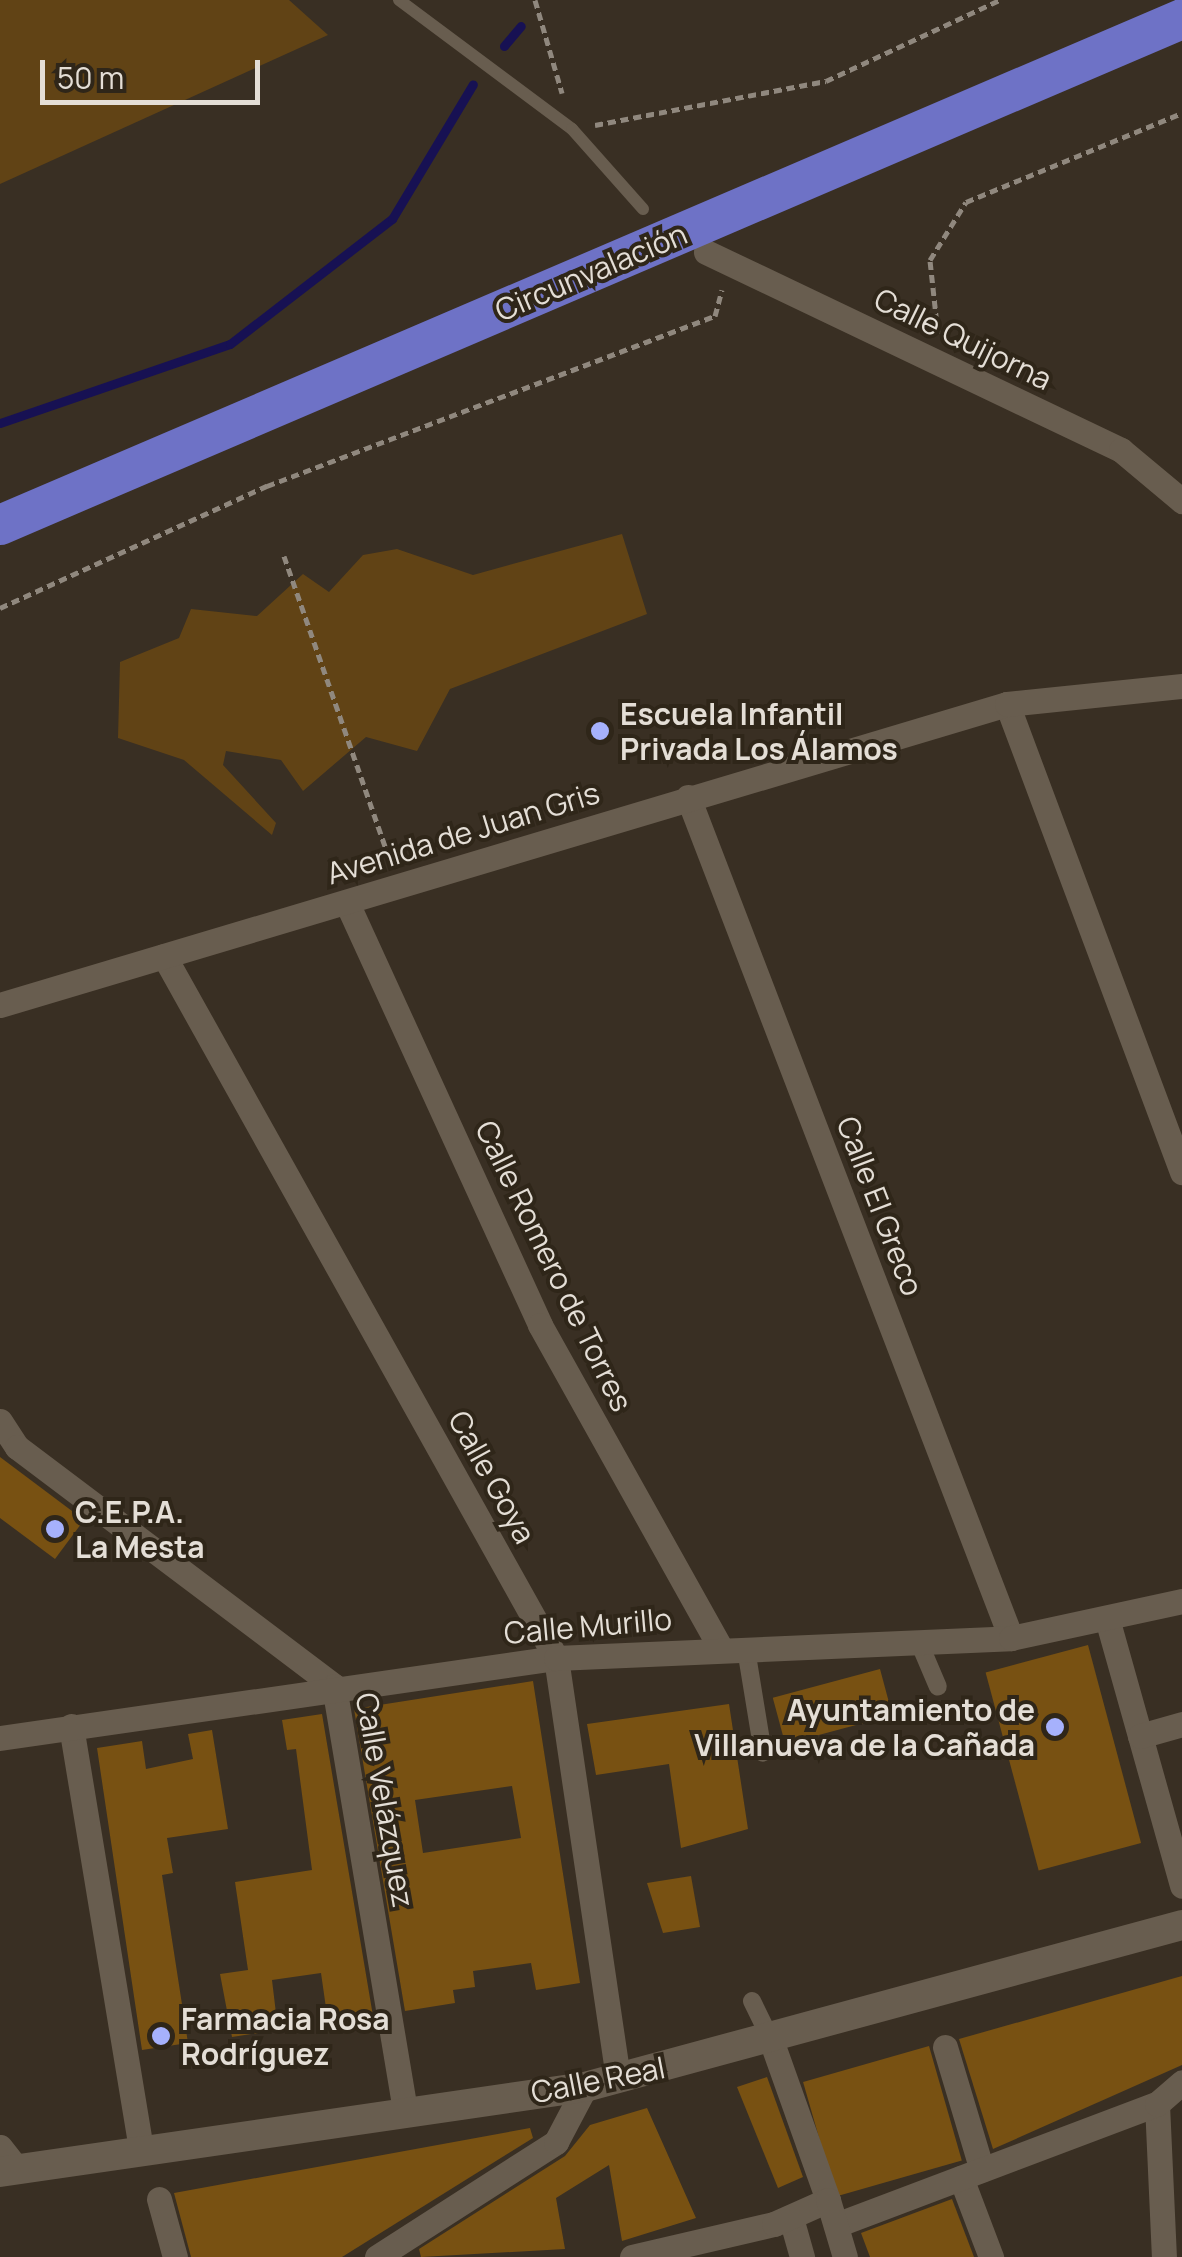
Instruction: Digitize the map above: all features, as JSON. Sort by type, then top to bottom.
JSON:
[{"type":"highway","name":"Circunvalación","points":[[0,526],[1182,19]]},
{"type":"street","name":"Calle Quijorna","points":[[718,257],[1122,450],[1182,501]]},
{"type":"street","name":"Avenida de Juan Gris","points":[[0,1005],[1007,704],[1182,686]]},
{"type":"street","points":[[1007,704],[1182,1172]]},
{"type":"street","name":"Calle El Greco","points":[[688,797],[1012,1638]]},
{"type":"street","name":"Calle Romero de Torres","points":[[346,903],[540,1325],[734,1649]]},
{"type":"street","name":"Calle Goya","points":[[164,956],[556,1658],[618,2079]]},
{"type":"street","name":"Calle Velázquez","points":[[0,1421],[17,1447],[334,1686],[405,2110]]},
{"type":"street","name":"Calle Murillo","points":[[0,1738],[334,1686],[556,1658],[734,1649],[921,1647],[1012,1638],[1108,1622],[1182,1602]]},
{"type":"street","points":[[1108,1622],[1182,1886]]},
{"type":"street","points":[[921,1647],[938,1687]]},
{"type":"street","points":[[734,1649],[763,1753]]},
{"type":"street","points":[[1140,1736],[1182,1724]]},
{"type":"street","points":[[71,1726],[141,2150]]},
{"type":"street","name":"Calle Real","points":[[6,2162],[141,2150],[585,2087],[771,2040],[1182,1925]]},
{"type":"street","points":[[752,2001],[771,2040],[828,2200],[844,2257]]},
{"type":"street","points":[[944,2047],[992,2257]]},
{"type":"street","points":[[836,2225],[1157,2104],[1182,2082]]},
{"type":"street","points":[[377,2257],[556,2142],[585,2087]]},
{"type":"street","points":[[1157,2104],[1164,2257]]},
{"type":"street","points":[[159,2200],[175,2257]]},
{"type":"street","points":[[632,2257],[792,2218],[828,2200]]},
{"type":"street","points":[[792,2218],[802,2257]]},
{"type":"lane","points":[[399,0],[572,129],[643,209]]},
{"type":"path","points":[[535,0],[572,129],[826,81],[1000,0]]},
{"type":"path","points":[[941,365],[930,260],[966,202],[1182,112]]},
{"type":"path","points":[[0,608],[267,486],[715,316],[718,257]]},
{"type":"path","points":[[284,556],[399,887]]},
{"type":"shaded area","points":[[0,0],[289,0],[328,35],[0,184]]},
{"type":"shaded area","points":[[622,534],[647,614],[450,689],[417,751],[366,737],[303,791],[281,760],[226,751],[223,765],[276,823],[272,835],[184,760],[118,738],[120,662],[179,638],[191,609],[257,616],[303,574],[329,592],[363,555],[397,549],[473,575]]},
{"type":"building","points":[[0,1457],[84,1520],[55,1559],[0,1518]]},
{"type":"building","name":"Ayuntamiento de Villanueva de la Cañada","points":[[1088,1645],[1141,1843],[1039,1870],[986,1672]]},
{"type":"building","points":[[880,1669],[892,1715],[785,1744],[773,1698]]},
{"type":"building","points":[[533,1681],[580,1983],[536,1990],[531,1963],[473,1971],[475,1987],[453,1990],[455,2003],[405,2011],[354,1709]],"holes":[[[512,1786],[521,1838],[423,1853],[415,1800]]]},
{"type":"building","points":[[729,1704],[748,1829],[681,1848],[669,1764],[596,1775],[587,1724]]},
{"type":"building","points":[[322,1714],[373,2016],[328,2022],[321,1973],[272,1980],[278,2030],[232,2037],[220,1974],[248,1970],[235,1882],[312,1870],[296,1749],[287,1750],[282,1720]]},
{"type":"building","points":[[212,1730],[228,1829],[167,1838],[173,1873],[162,1875],[188,2043],[142,2050],[97,1748],[142,1741],[146,1769],[193,1759],[188,1734]]},
{"type":"building","points":[[691,1876],[700,1927],[663,1933],[647,1883]]},
{"type":"building","points":[[1182,1976],[1182,2065],[993,2149],[959,2039]]},
{"type":"building","points":[[929,2046],[962,2160],[836,2196],[803,2082]]},
{"type":"building","points":[[767,2077],[803,2177],[778,2188],[737,2087]]},
{"type":"building","points":[[647,2108],[696,2218],[622,2241],[609,2165],[556,2198],[565,2249],[421,2257],[419,2249],[565,2156],[590,2125]]},
{"type":"building","points":[[530,2128],[533,2138],[342,2257],[191,2257],[174,2193]]},
{"type":"building","points":[[952,2199],[974,2257],[870,2257],[861,2233]]},
{"type":"waterway","points":[[504,46],[521,26]]},
{"type":"waterway","points":[[0,423],[230,344],[392,219],[473,84]]},
{"type":"place","name":"Escuela Infantil Privada Los Álamos","points":[[600,731]]},
{"type":"place","name":"C.E.P.A. La Mesta","points":[[55,1529]]},
{"type":"place","name":"Ayuntamiento de Villanueva de la Cañada","points":[[1055,1727]]},
{"type":"place","name":"Farmacia Rosa Rodríguez","points":[[161,2036]]}]
